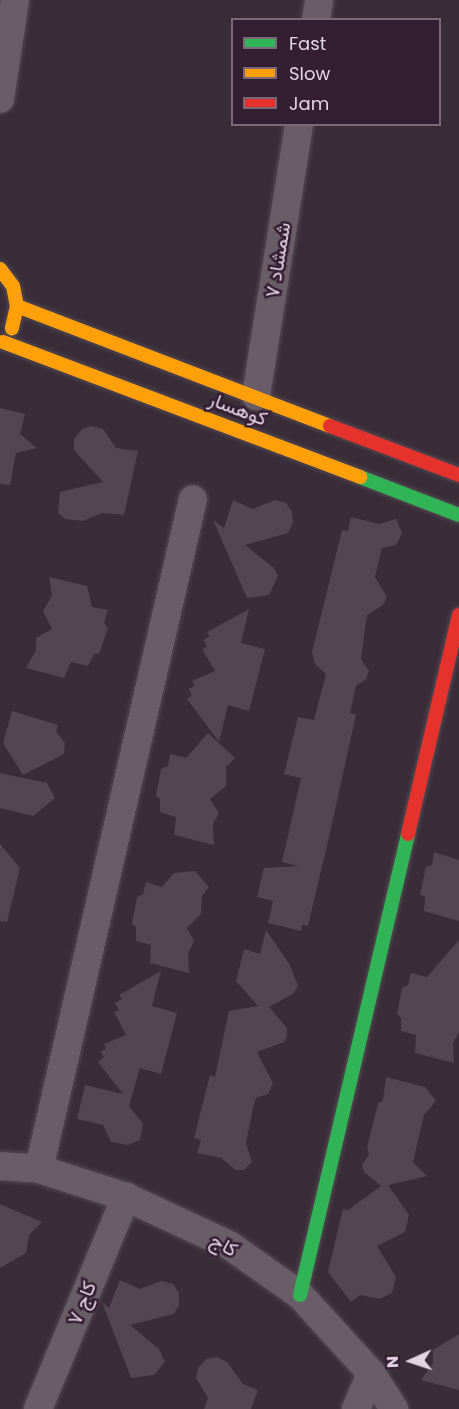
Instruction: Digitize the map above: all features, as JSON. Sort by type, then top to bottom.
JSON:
[{"type":"street","points":[[0,99],[15,0]]},
{"type":"street","points":[[316,18],[319,0]]},
{"type":"street","name":"شمشاد ۷","points":[[256,396],[299,126]]},
{"type":"street","points":[[0,269],[13,286],[17,306],[13,325],[1,343]]},
{"type":"street","name":"کوهسار","points":[[17,306],[459,475]]},
{"type":"street","name":"کوهسار","points":[[1,343],[459,515]]},
{"type":"street","points":[[39,1169],[193,499]]},
{"type":"street","points":[[300,1295],[459,615]]},
{"type":"street","name":"کاج","points":[[0,1166],[39,1169],[126,1197],[229,1245],[300,1295],[371,1373],[394,1409]]},
{"type":"street","name":"کاج ۷","points":[[38,1409],[126,1197]]},
{"type":"street","points":[[356,1409],[371,1373]]},
{"type":"building","points":[[0,408],[25,414],[20,434],[37,448],[16,453],[10,485],[0,484]]},
{"type":"building","points":[[91,426],[103,429],[116,448],[138,451],[124,515],[102,513],[83,521],[65,519],[58,513],[60,492],[103,482],[74,450],[74,439],[82,429]]},
{"type":"building","points":[[233,500],[253,509],[275,500],[286,503],[292,511],[293,523],[288,533],[245,545],[274,568],[278,576],[269,595],[247,598],[213,520],[224,528]]},
{"type":"building","points":[[351,517],[379,524],[396,519],[402,533],[396,545],[382,548],[375,577],[387,597],[383,605],[367,615],[361,659],[369,671],[366,679],[356,686],[350,713],[356,715],[329,837],[308,926],[302,925],[301,931],[268,923],[273,901],[257,897],[264,868],[298,866],[282,862],[301,778],[284,774],[298,717],[314,720],[326,674],[315,664],[312,652],[342,530],[348,531]]},
{"type":"building","points":[[49,577],[87,586],[92,607],[108,610],[104,623],[108,628],[99,654],[94,654],[88,666],[71,662],[64,678],[26,668],[36,650],[36,638],[52,629],[43,611],[52,595]]},
{"type":"building","points":[[249,609],[241,643],[265,649],[249,711],[228,705],[219,742],[187,699],[192,695],[188,689],[195,686],[192,681],[215,671],[202,649],[207,647],[203,640],[210,636],[207,632]]},
{"type":"building","points":[[12,711],[58,725],[56,731],[65,743],[64,754],[23,775],[3,743]]},
{"type":"building","points":[[208,733],[235,758],[226,767],[226,786],[210,799],[219,813],[213,824],[214,845],[174,835],[176,817],[160,812],[160,799],[156,796],[161,769],[168,766],[170,754],[186,758]]},
{"type":"building","points":[[0,773],[47,783],[55,798],[33,816],[0,808]]},
{"type":"building","points":[[0,844],[20,868],[7,922],[0,921]]},
{"type":"building","points":[[434,852],[459,860],[459,921],[424,911],[425,897],[420,894],[426,867],[432,865]]},
{"type":"building","points":[[195,871],[209,887],[202,896],[201,914],[187,928],[194,941],[188,953],[189,973],[150,963],[151,945],[136,941],[136,927],[132,924],[137,897],[143,894],[146,882],[162,887],[174,873]]},
{"type":"building","points":[[266,930],[290,965],[298,986],[293,994],[269,1007],[287,1028],[287,1036],[284,1042],[257,1052],[273,1083],[268,1094],[256,1098],[253,1108],[246,1143],[252,1162],[244,1170],[236,1170],[221,1158],[197,1153],[201,1140],[194,1138],[210,1075],[215,1077],[229,1011],[258,1006],[236,981],[244,949],[260,954]]},
{"type":"building","points":[[459,940],[459,1032],[453,1043],[454,1063],[415,1053],[416,1035],[401,1031],[401,1018],[397,1014],[402,988],[408,985],[411,973],[427,977]]},
{"type":"building","points":[[161,971],[152,1006],[177,1013],[161,1074],[140,1068],[129,1106],[143,1124],[140,1140],[128,1145],[111,1142],[103,1125],[77,1119],[85,1085],[123,1094],[98,1062],[104,1057],[100,1052],[106,1049],[104,1044],[126,1035],[114,1012],[119,1010],[115,1003],[122,999],[119,995]]},
{"type":"building","points":[[386,1077],[425,1087],[436,1101],[424,1115],[413,1162],[427,1176],[388,1185],[409,1215],[405,1232],[377,1246],[396,1277],[392,1293],[380,1299],[360,1295],[351,1302],[328,1272],[343,1209],[348,1210],[381,1186],[364,1172],[362,1165],[369,1154],[367,1147],[378,1104],[383,1100]]},
{"type":"building","points":[[0,1204],[42,1222],[29,1235],[26,1253],[0,1268]]},
{"type":"building","points":[[120,1280],[140,1289],[161,1281],[173,1284],[179,1293],[179,1305],[174,1314],[130,1325],[159,1349],[165,1362],[154,1375],[131,1378],[102,1302],[109,1308]]},
{"type":"building","points":[[459,1334],[459,1390],[421,1380],[433,1363],[433,1350]]},
{"type":"building","points":[[217,1357],[227,1362],[243,1384],[258,1390],[251,1409],[204,1409],[208,1398],[196,1378],[198,1368],[206,1359]]},
{"type":"traffic: fast","points":[[360,477],[459,515]]},
{"type":"traffic: fast","points":[[300,1295],[408,834]]},
{"type":"traffic: slow","points":[[0,269],[13,286],[17,306],[12,328]]},
{"type":"traffic: slow","points":[[17,306],[330,426]]},
{"type":"traffic: slow","points":[[3,342],[360,477]]},
{"type":"traffic: jam","points":[[330,426],[459,475]]},
{"type":"traffic: jam","points":[[408,834],[459,615]]}]
